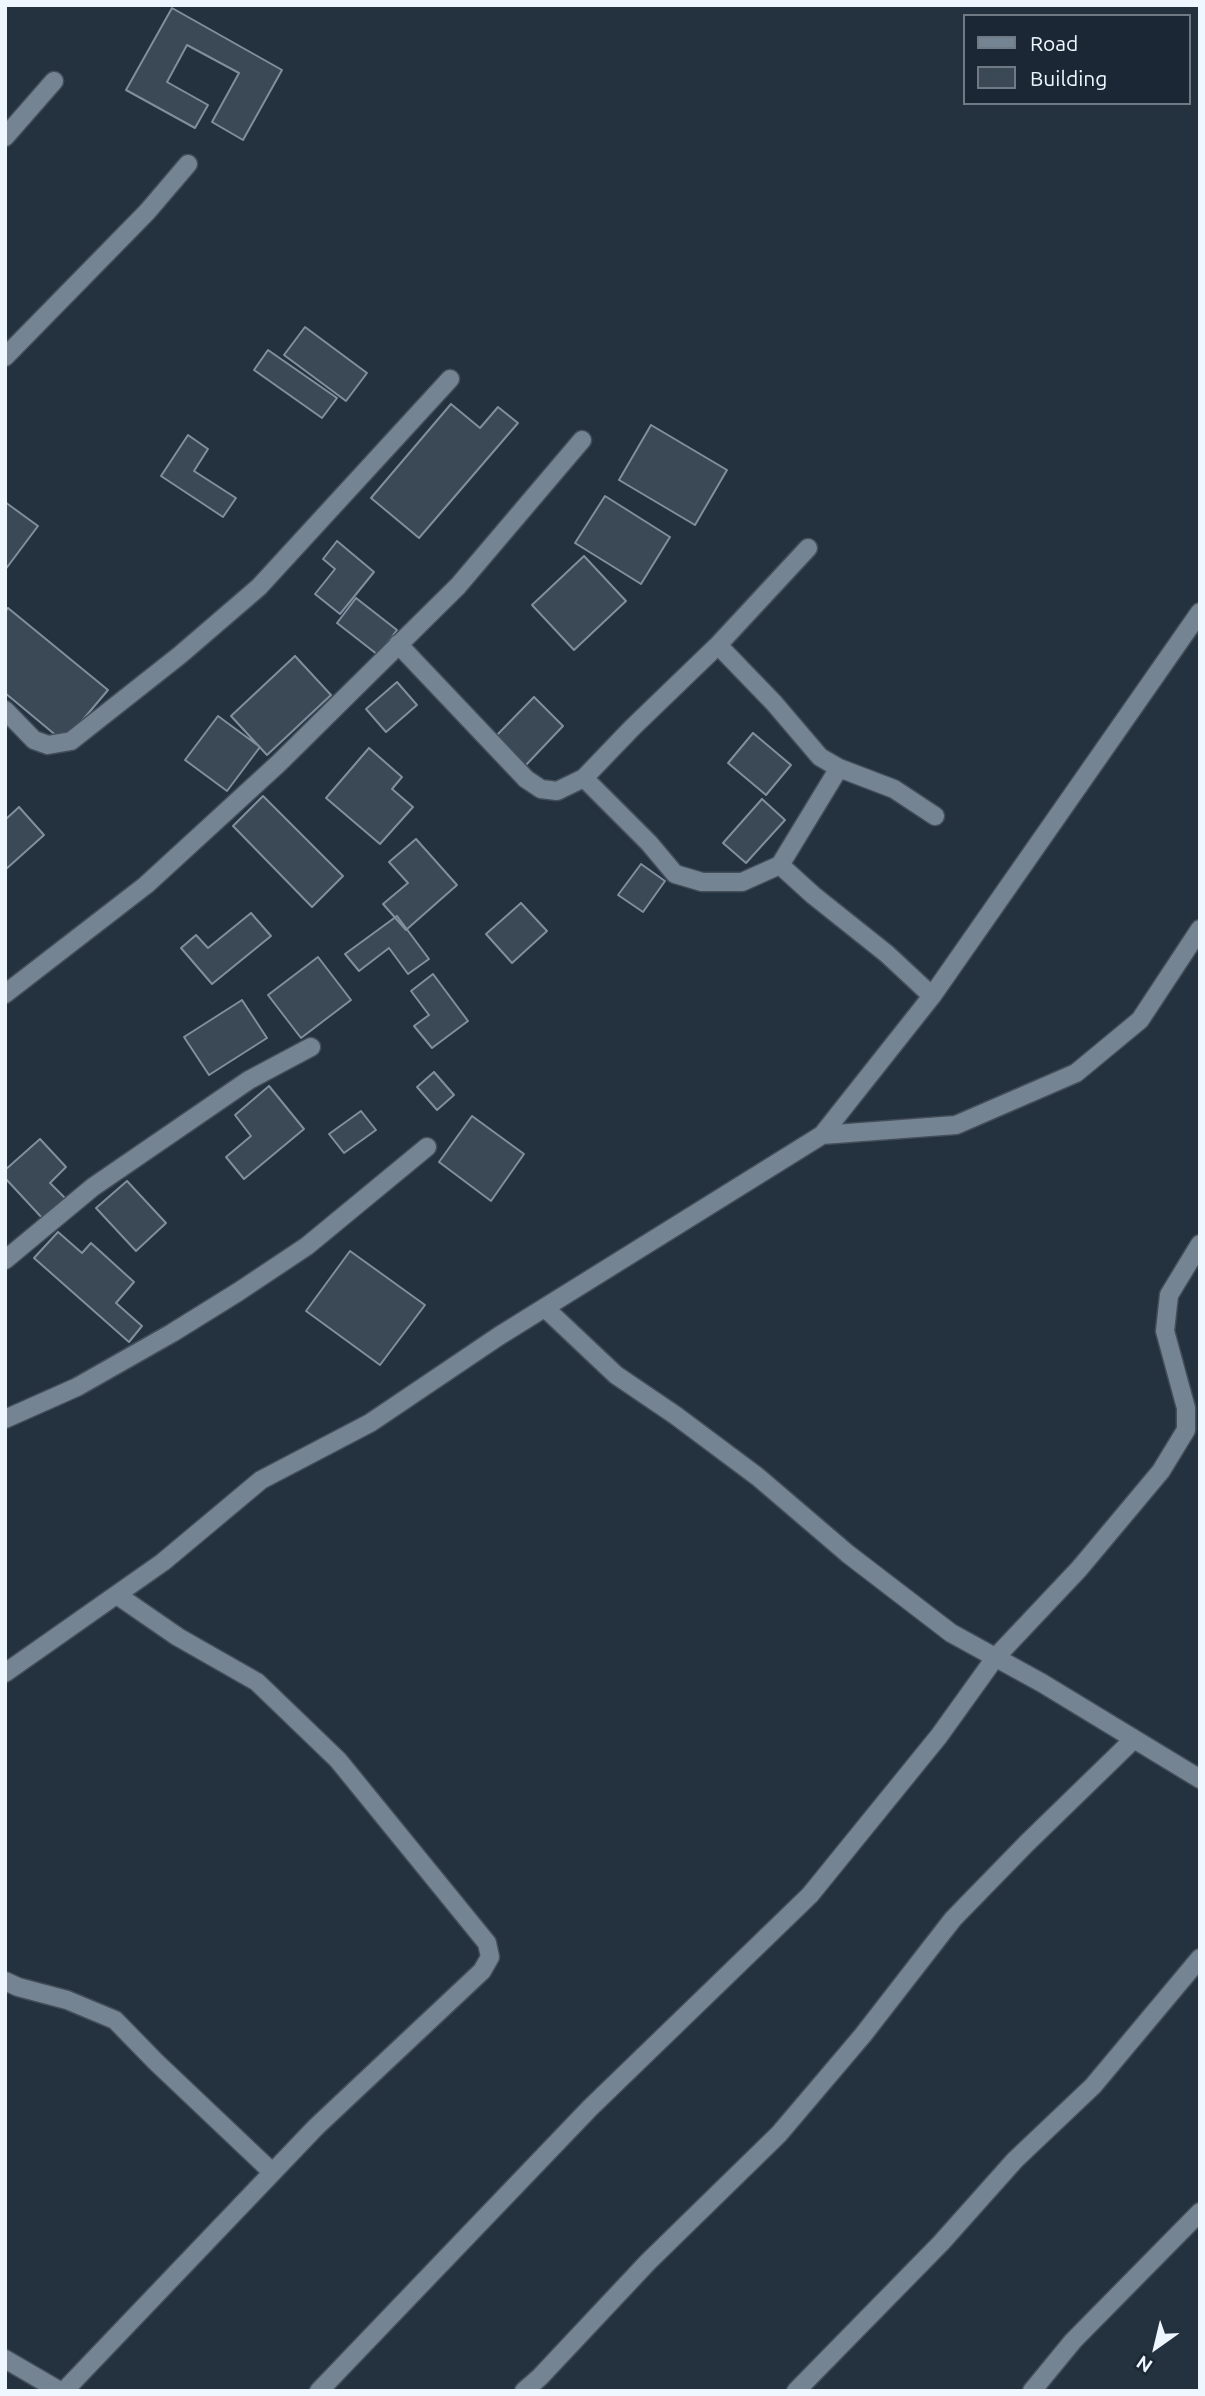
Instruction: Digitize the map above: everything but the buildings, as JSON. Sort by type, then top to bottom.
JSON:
[{"type":"street","points":[[5,137],[54,81]]},
{"type":"street","points":[[5,357],[147,212],[188,164]]},
{"type":"street","points":[[5,710],[34,740],[48,745],[71,741],[259,587],[450,379]]},
{"type":"street","points":[[5,993],[146,885],[279,763],[458,586],[582,440]]},
{"type":"street","points":[[398,645],[526,779],[541,789],[557,791],[584,778],[718,645],[808,548]]},
{"type":"street","points":[[5,1674],[163,1562],[261,1480],[370,1423],[545,1308],[822,1135],[932,996],[1200,612]]},
{"type":"street","points":[[718,645],[774,703],[820,757],[839,768],[894,789],[935,816]]},
{"type":"street","points":[[584,778],[676,874],[702,882],[742,882],[779,865],[839,768]]},
{"type":"street","points":[[779,865],[887,954],[932,996]]},
{"type":"street","points":[[822,1135],[956,1125],[1076,1073],[1140,1020],[1200,929]]},
{"type":"street","points":[[5,1260],[93,1187],[249,1080],[311,1047]]},
{"type":"street","points":[[5,1419],[76,1387],[238,1292],[307,1246],[426,1147]]},
{"type":"street","points":[[1186,1430],[1186,1408],[1165,1331],[1170,1294],[1200,1244]]},
{"type":"street","points":[[545,1308],[616,1375],[758,1477],[848,1553],[951,1633],[1042,1683],[1200,1779]]},
{"type":"street","points":[[319,2391],[590,2108],[810,1895],[939,1736],[995,1658],[1079,1569],[1161,1471],[1186,1430],[1200,1414]]},
{"type":"street","points":[[5,2359],[62,2391],[316,2127],[482,1971],[489,1957],[487,1943],[338,1760],[257,1682],[178,1637],[117,1595]]},
{"type":"street","points":[[524,2391],[648,2262],[779,2134],[863,2035],[953,1919],[1134,1739]]},
{"type":"street","points":[[796,2391],[941,2243],[1015,2160],[1093,2085],[1200,1958]]},
{"type":"street","points":[[5,1981],[67,2000],[115,2020],[272,2172]]},
{"type":"street","points":[[1032,2391],[1073,2341],[1200,2212]]}]
